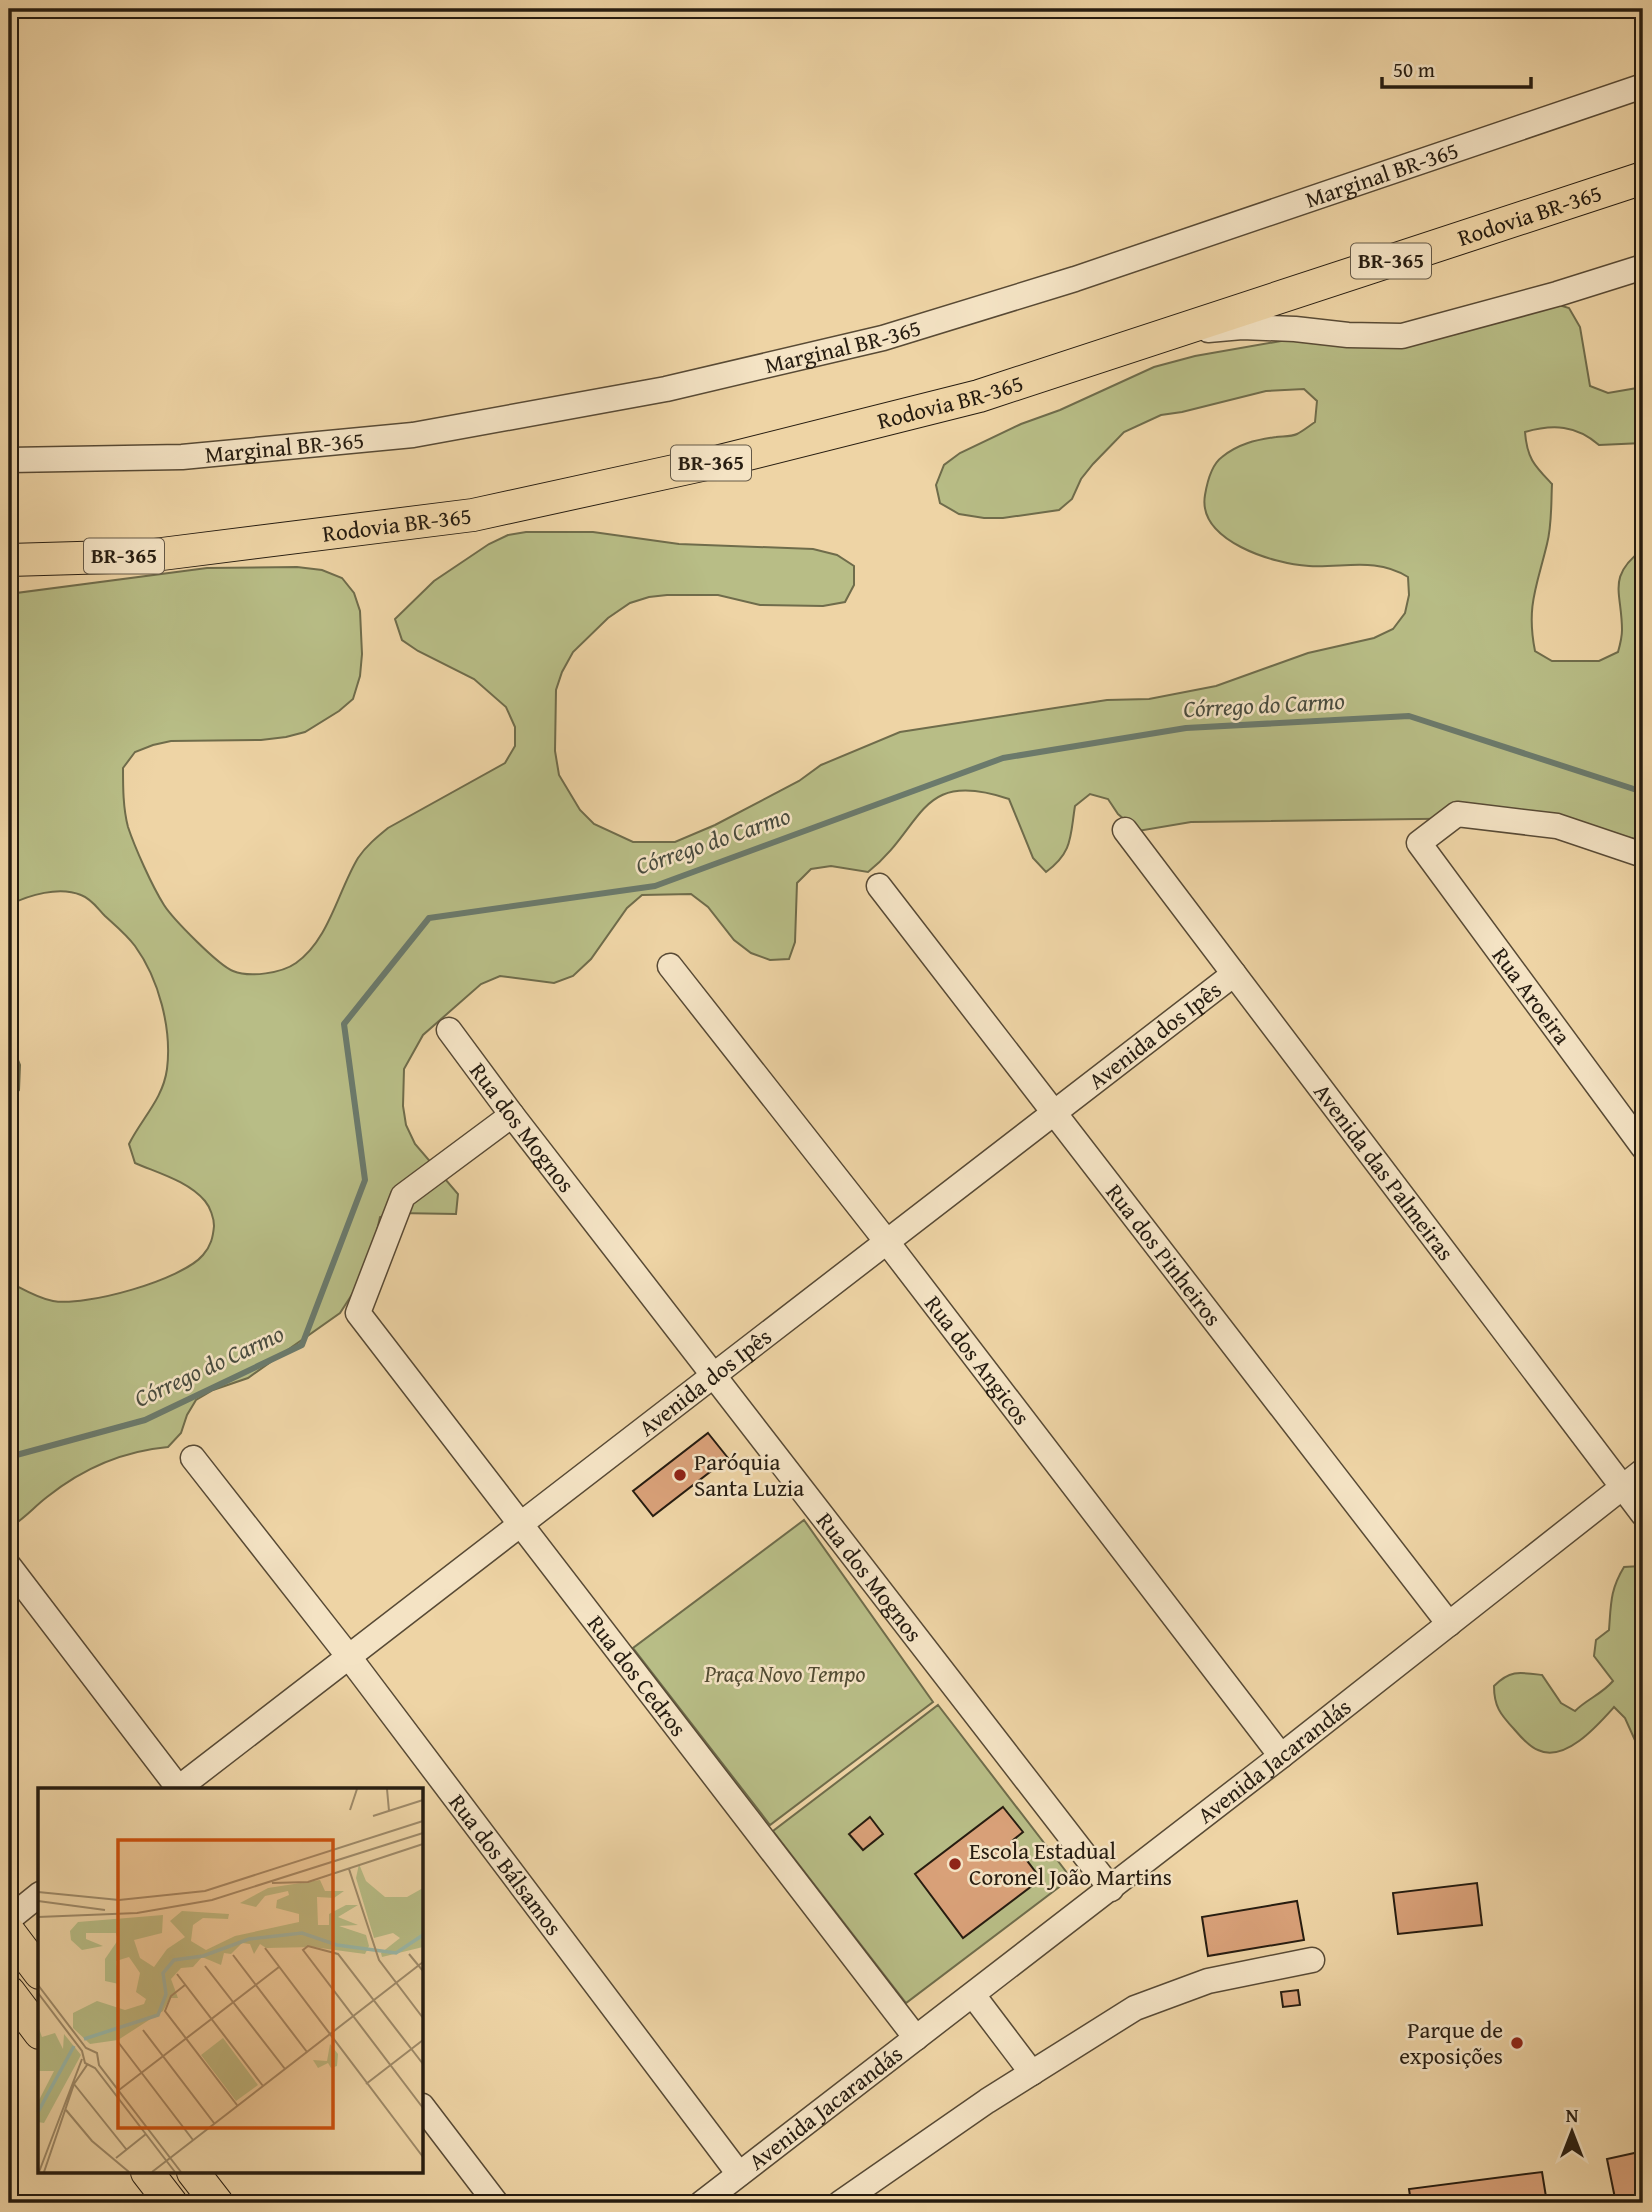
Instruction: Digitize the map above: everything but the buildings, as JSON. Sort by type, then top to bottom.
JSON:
[{"type":"main road","name":"Rodovia BR-365","points":[[9,560],[146,556],[239,542],[473,515],[720,461],[979,396],[1643,178]]},
{"type":"main road","name":"Rodovia BR-365","points":[[9,540],[239,542]]},
{"type":"main road","points":[[9,1932],[38,1970]]},
{"type":"main road","points":[[9,1992],[38,2030]]},
{"type":"main road","points":[[149,2174],[171,2203]]},
{"type":"main road","points":[[195,2174],[217,2203]]},
{"type":"street","name":"Marginal BR-365","points":[[9,460],[182,457],[413,435],[666,389],[883,338],[1062,283],[1643,86]]},
{"type":"street","points":[[1172,332],[1242,327],[1402,336],[1545,298],[1643,267]]},
{"type":"street","name":"Rua Aroeira","points":[[1643,855],[1558,826],[1457,814],[1419,843],[1643,1147]]},
{"type":"street","name":"Avenida das Palmeiras","points":[[1125,830],[1643,1514]]},
{"type":"street","name":"Rua dos Pinheiros","points":[[879,886],[1449,1624]]},
{"type":"street","name":"Rua dos Angicos","points":[[670,966],[887,1242],[1281,1756]]},
{"type":"street","name":"Avenida dos Ipês","points":[[179,1788],[1234,974]]},
{"type":"street","name":"Rua dos Mognos","points":[[450,1030],[512,1115],[1111,1889]]},
{"type":"street","name":"Rua dos Cedros","points":[[512,1115],[403,1196],[358,1314],[916,2038]]},
{"type":"street","name":"Rua dos Bálsamos","points":[[193,1458],[349,1657],[739,2174]]},
{"type":"street","name":"Avenida Jacarandás","points":[[702,2203],[1111,1889],[1643,1471]]},
{"type":"street","points":[[9,1566],[177,1788]]},
{"type":"street","points":[[9,1919],[38,1896]]},
{"type":"street","points":[[840,2203],[987,2101],[1135,2008],[1208,1981],[1312,1960]]},
{"type":"street","points":[[973,1995],[1032,2073]]},
{"type":"street","points":[[424,2109],[496,2203]]},
{"type":"green space","points":[[1549,302],[1569,308],[1580,327],[1590,386],[1608,393],[1643,387],[1643,443],[1599,445],[1582,433],[1555,427],[1525,432],[1533,461],[1552,484],[1549,537],[1532,608],[1535,651],[1552,661],[1599,661],[1618,652],[1622,630],[1620,577],[1631,559],[1643,549],[1643,841],[1614,834],[1493,818],[1191,822],[1138,831],[1118,814],[1108,799],[1090,794],[1075,806],[1066,851],[1046,872],[1033,858],[1009,799],[979,791],[956,791],[939,797],[925,807],[887,855],[868,872],[831,866],[811,869],[797,883],[795,942],[789,959],[770,960],[751,953],[734,940],[708,907],[691,894],[642,895],[627,908],[591,959],[573,976],[554,983],[500,976],[481,984],[423,1035],[404,1069],[403,1106],[406,1125],[415,1144],[458,1194],[456,1214],[397,1213],[380,1217],[364,1276],[340,1313],[248,1378],[213,1390],[196,1400],[181,1433],[168,1447],[120,1457],[89,1470],[60,1487],[9,1528],[9,1282],[36,1296],[68,1302],[132,1290],[175,1274],[192,1264],[208,1248],[214,1226],[209,1206],[198,1194],[172,1178],[135,1163],[129,1144],[161,1090],[168,1054],[162,1005],[151,974],[135,946],[92,902],[72,892],[44,893],[9,905],[9,594],[207,568],[297,567],[322,570],[342,578],[354,593],[360,611],[360,676],[353,699],[339,711],[305,732],[286,737],[261,740],[171,741],[153,745],[135,752],[123,768],[124,805],[128,827],[144,867],[164,905],[196,941],[226,967],[248,974],[274,972],[296,963],[317,942],[358,858],[372,842],[388,828],[505,763],[515,746],[515,727],[506,707],[474,679],[402,640],[395,619],[434,581],[489,544],[508,535],[526,532],[593,532],[679,544],[813,549],[837,555],[854,566],[854,585],[845,602],[823,606],[760,605],[718,595],[649,597],[630,603],[608,618],[573,652],[556,690],[555,751],[559,775],[580,810],[594,824],[633,842],[675,842],[715,825],[799,781],[821,765],[900,732],[1107,700],[1149,699],[1216,686],[1308,653],[1374,638],[1393,629],[1405,613],[1409,595],[1408,577],[1372,565],[1309,566],[1277,561],[1241,547],[1225,537],[1213,525],[1206,511],[1208,480],[1212,469],[1222,457],[1247,443],[1295,435],[1315,422],[1317,401],[1304,389],[1266,391],[1161,415],[1124,432],[1093,464],[1081,479],[1072,499],[1059,510],[1003,518],[959,514],[940,503],[936,485],[944,465],[960,453],[1154,367],[1195,356],[1298,338],[1390,338]]},
{"type":"green space","points":[[9,1038],[20,1065],[19,1090],[9,1101]]},
{"type":"green space","name":"Praça Novo Tempo","points":[[804,1520],[933,1702],[770,1825],[633,1648]]},
{"type":"green space","points":[[1641,1566],[1644,1582],[1637,1624],[1643,1627],[1643,1747],[1638,1747],[1625,1718],[1614,1707],[1590,1732],[1570,1747],[1548,1753],[1535,1749],[1502,1714],[1495,1699],[1494,1686],[1515,1673],[1542,1675],[1561,1703],[1575,1711],[1604,1689],[1613,1681],[1594,1656],[1596,1640],[1609,1630],[1611,1605],[1619,1575],[1624,1567]]},
{"type":"green space","points":[[938,1705],[1071,1878],[906,2003],[773,1831]]},
{"type":"waterway","name":"Córrego do Carmo","points":[[9,1457],[145,1420],[302,1345],[365,1180],[344,1024],[429,918],[655,886],[1003,758],[1186,728],[1409,716],[1643,792]]},
{"type":"place","name":"Paróquia Santa Luzia","points":[[680,1475]]},
{"type":"place","name":"Escola Estadual Coronel João Martins","points":[[955,1864]]},
{"type":"place","name":"Parque de exposições","points":[[1517,2043]]}]
